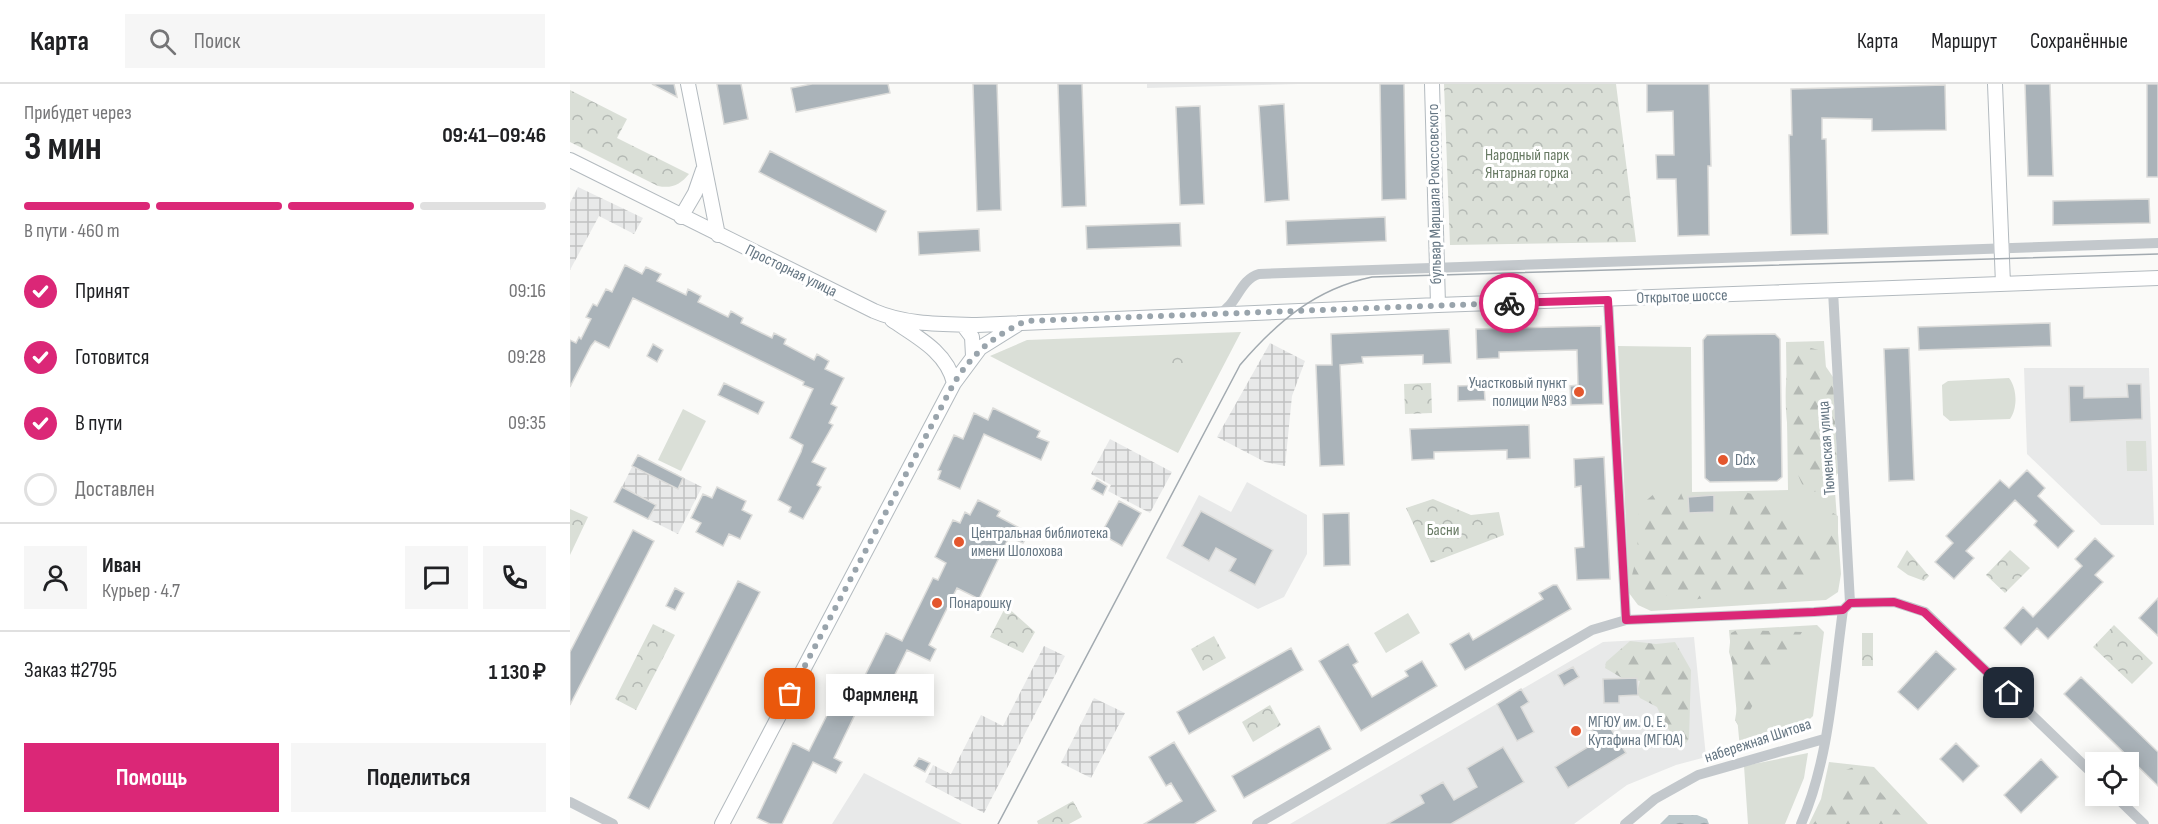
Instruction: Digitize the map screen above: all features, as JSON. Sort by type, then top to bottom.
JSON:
[{"type":"main road","points":[[688,84],[718,235]]},
{"type":"main road","name":"бульвар Маршала Рокоссовского","points":[[1432,84],[1438,305]]},
{"type":"main road","points":[[1995,84],[2003,284]]},
{"type":"main road","name":"Просторная улица","points":[[570,160],[681,217],[885,316],[911,321],[963,325],[1026,321]]},
{"type":"main road","points":[[681,217],[695,193],[703,168]]},
{"type":"main road","name":"Открытое шоссе","points":[[1026,321],[2158,278]]},
{"type":"main road","points":[[885,316],[936,351],[951,369],[954,383]]},
{"type":"main road","points":[[722,824],[954,383],[973,356],[993,338],[1026,321]]},
{"type":"main road","points":[[963,325],[972,337],[973,356]]},
{"type":"street","points":[[1219,314],[1232,304],[1247,280],[1259,274],[2158,243]]},
{"type":"street","name":"Тюменская улица","points":[[1833,291],[1847,607]]},
{"type":"street","points":[[1608,300],[1626,620]]},
{"type":"street","points":[[1257,824],[1592,630],[1626,620],[1847,607],[1894,602],[1924,612],[2085,766]]},
{"type":"street","name":"набережная Шитова","points":[[1625,824],[1655,799],[1698,776],[1824,739],[1847,607]]},
{"type":"street","points":[[1801,824],[1814,796],[1824,739]]},
{"type":"street","points":[[570,802],[613,824]]},
{"type":"street","points":[[2125,806],[2144,824]]},
{"type":"shaded area","points":[[1147,84],[1298,84],[1147,88]]},
{"type":"shaded area","points":[[578,187],[643,218],[634,234],[599,216],[570,270],[570,203]]},
{"type":"shaded area","points":[[1270,343],[1305,361],[1292,396],[1285,466],[1265,462],[1217,437]]},
{"type":"shaded area","points":[[2024,368],[2149,368],[2154,525],[2101,525],[2027,454]]},
{"type":"shaded area","points":[[1110,439],[1172,472],[1150,513],[1108,491],[1111,485],[1091,474]]},
{"type":"shaded area","points":[[638,455],[702,487],[678,534],[648,519],[656,504],[622,487]]},
{"type":"shaded area","points":[[1247,482],[1307,515],[1307,554],[1284,597],[1258,609],[1166,558],[1199,495],[1231,512]]},
{"type":"shaded area","name":"МГЮУ им. О. Е. Кутафина (МГЮА)","points":[[1694,637],[1706,757],[1676,765],[1627,785],[1574,824],[1290,824],[1603,642]]},
{"type":"shaded area","points":[[1044,646],[1065,656],[984,813],[925,782],[933,765],[951,774],[981,715],[1003,726]]},
{"type":"shaded area","points":[[1094,698],[1125,713],[1091,778],[1061,763]]},
{"type":"shaded area","points":[[864,773],[962,824],[832,824]]},
{"type":"green space","name":"Народный парк Янтарная горка","points":[[1444,84],[1616,84],[1636,242],[1450,245]]},
{"type":"green space","points":[[570,90],[627,119],[617,138],[689,174],[676,185],[658,186],[570,142]]},
{"type":"green space","points":[[1241,332],[1178,453],[990,356],[1027,340]]},
{"type":"green space","points":[[1824,341],[1841,574],[1838,592],[1826,600],[1651,611],[1638,605],[1629,593],[1618,346],[1691,347],[1692,492],[1788,490],[1786,342]]},
{"type":"green space","points":[[1797,344],[1822,351],[1822,361],[1833,377],[1838,473],[1826,487],[1812,492],[1807,492],[1794,462],[1787,418],[1787,375]]},
{"type":"green space","points":[[1177,352],[1182,355],[1186,366],[1177,383],[1165,367]]},
{"type":"green space","points":[[2009,378],[2016,398],[2010,419],[1950,421],[1943,415],[1942,385],[1948,381]]},
{"type":"green space","points":[[1431,383],[1432,413],[1405,414],[1404,384]]},
{"type":"green space","points":[[683,409],[706,421],[681,471],[658,460]]},
{"type":"green space","points":[[2126,441],[2146,441],[2147,471],[2127,471]]},
{"type":"green space","points":[[1661,488],[1681,493],[1712,550],[1725,536],[1734,494],[1740,491],[1784,502],[1791,511],[1800,533],[1808,541],[1819,535],[1833,513],[1838,516],[1838,548],[1824,561],[1812,565],[1810,584],[1805,588],[1727,593],[1689,601],[1664,595],[1651,597],[1639,591],[1632,575],[1637,556],[1639,510],[1642,504]]},
{"type":"green space","name":"Басни","points":[[1433,499],[1471,515],[1499,512],[1504,535],[1431,563],[1406,508]]},
{"type":"green space","points":[[570,509],[588,517],[570,555]]},
{"type":"green space","points":[[1907,550],[1929,576],[1924,581],[1908,575],[1897,567]]},
{"type":"green space","points":[[2010,550],[2030,568],[2005,593],[1986,575]]},
{"type":"green space","points":[[1006,606],[1035,632],[1023,653],[990,637]]},
{"type":"green space","points":[[1408,613],[1420,633],[1386,653],[1374,633]]},
{"type":"green space","points":[[653,624],[675,635],[636,710],[615,699]]},
{"type":"green space","points":[[1817,625],[1824,632],[1813,716],[1791,737],[1740,749],[1729,630]]},
{"type":"green space","points":[[2114,625],[2153,663],[2132,684],[2093,647]]},
{"type":"green space","points":[[1737,630],[1802,632],[1787,658],[1766,681],[1744,721],[1738,725],[1735,720],[1740,690],[1729,652],[1731,633]]},
{"type":"green space","points":[[1862,633],[1873,633],[1873,666],[1862,666]]},
{"type":"green space","points":[[1214,636],[1226,658],[1203,671],[1191,649]]},
{"type":"green space","points":[[1630,641],[1656,644],[1675,642],[1691,670],[1689,739],[1682,748],[1664,723],[1657,707],[1640,698],[1637,692],[1640,681],[1622,678],[1605,668],[1606,662]]},
{"type":"green space","points":[[1270,705],[1281,725],[1253,742],[1242,722]]},
{"type":"green space","points":[[1808,753],[1804,778],[1785,824],[1748,824],[1744,766]]},
{"type":"green space","points":[[1829,762],[1874,767],[1928,824],[1809,824],[1821,799]]},
{"type":"green space","points":[[1856,766],[1861,768],[1906,824],[1813,824],[1829,804],[1846,770]]},
{"type":"green space","points":[[1073,801],[1082,817],[1069,824],[1038,824],[1037,821]]},
{"type":"water","points":[[1669,815],[1697,815],[1707,819],[1709,824],[1660,824]]},
{"type":"building","points":[[652,84],[674,84],[677,97]]},
{"type":"building","points":[[717,84],[741,84],[748,119],[724,124]]},
{"type":"building","points":[[812,84],[888,84],[890,93],[796,112],[791,88]]},
{"type":"building","points":[[973,84],[997,84],[1001,210],[977,211]]},
{"type":"building","points":[[1058,84],[1082,84],[1086,206],[1062,207]]},
{"type":"building","points":[[1380,84],[1404,84],[1406,199],[1382,200]]},
{"type":"building","points":[[1647,84],[1709,84],[1711,166],[1708,166],[1709,235],[1678,236],[1676,179],[1657,179],[1656,155],[1674,155],[1673,111],[1647,112]]},
{"type":"building","points":[[2025,84],[2050,84],[2053,176],[2028,176]]},
{"type":"building","points":[[2147,84],[2158,84],[2158,177],[2147,177]]},
{"type":"building","points":[[1945,85],[1946,130],[1872,131],[1872,119],[1822,118],[1822,139],[1826,139],[1828,234],[1791,235],[1789,135],[1792,135],[1791,89]]},
{"type":"building","points":[[1284,104],[1289,200],[1265,202],[1259,106]]},
{"type":"building","points":[[1200,106],[1204,204],[1180,205],[1176,107]]},
{"type":"building","points":[[770,151],[886,211],[876,232],[759,172]]},
{"type":"building","points":[[2149,199],[2150,223],[2053,225],[2053,201]]},
{"type":"building","points":[[1385,217],[1386,241],[1287,245],[1286,221]]},
{"type":"building","points":[[1180,223],[1181,246],[1087,249],[1086,226]]},
{"type":"building","points":[[979,229],[980,251],[919,255],[918,232]]},
{"type":"building","points":[[625,265],[642,274],[646,267],[661,274],[657,281],[686,295],[688,289],[701,296],[698,302],[728,317],[731,311],[743,318],[741,323],[772,338],[774,333],[786,339],[784,344],[814,360],[817,354],[829,361],[825,369],[844,378],[831,404],[837,407],[829,423],[833,425],[812,462],[826,468],[817,485],[821,487],[803,519],[789,512],[791,507],[778,500],[803,445],[790,438],[813,389],[803,385],[804,382],[633,298],[609,348],[595,341],[570,387],[570,340],[576,343],[579,337],[581,339],[591,319],[586,317],[593,304],[597,306],[606,289],[612,292]]},
{"type":"building","points":[[2050,323],[2051,346],[1919,350],[1918,327]]},
{"type":"building","points":[[1601,326],[1603,404],[1571,405],[1570,386],[1578,385],[1577,350],[1499,352],[1499,358],[1477,359],[1476,329]]},
{"type":"building","points":[[1449,329],[1451,363],[1423,364],[1423,355],[1362,357],[1363,363],[1340,365],[1344,465],[1320,466],[1316,365],[1332,365],[1331,334]]},
{"type":"building","points":[[1775,334],[1780,339],[1782,477],[1777,481],[1710,482],[1705,478],[1703,340],[1707,335]]},
{"type":"building","points":[[653,344],[663,350],[657,362],[647,356]]},
{"type":"building","points":[[1909,348],[1914,480],[1889,481],[1884,349]]},
{"type":"building","points":[[724,383],[764,402],[758,414],[718,395]]},
{"type":"building","points":[[2127,384],[2141,384],[2142,419],[2070,422],[2069,386],[2084,386],[2084,398],[2128,397]]},
{"type":"building","points":[[1484,385],[1485,400],[1458,401],[1458,386]]},
{"type":"building","points":[[993,408],[1040,431],[1037,437],[1049,442],[1041,460],[984,434],[960,489],[938,479],[941,471],[938,470],[954,435],[963,439],[974,413],[988,420]]},
{"type":"building","points":[[1529,425],[1530,458],[1507,459],[1507,450],[1434,452],[1434,459],[1412,460],[1410,429]]},
{"type":"building","points":[[638,455],[683,478],[678,489],[632,466]]},
{"type":"building","points":[[1604,457],[1610,579],[1577,580],[1575,548],[1584,547],[1581,486],[1575,487],[1574,459]]},
{"type":"building","points":[[2027,470],[2045,488],[2038,496],[2074,531],[2058,548],[2034,525],[2037,521],[2015,500],[1966,551],[1974,558],[1954,579],[1935,562],[1953,543],[1946,536],[2000,480],[2009,488]]},
{"type":"building","points":[[1097,480],[1107,486],[1103,495],[1092,489]]},
{"type":"building","points":[[622,487],[656,505],[648,519],[614,502]]},
{"type":"building","points":[[717,487],[746,501],[742,510],[752,515],[740,539],[729,534],[723,546],[696,532],[701,523],[691,518],[703,494],[712,498]]},
{"type":"building","points":[[1714,495],[1714,512],[1689,513],[1688,497]]},
{"type":"building","points":[[978,500],[1000,511],[997,516],[1029,533],[1023,543],[1009,537],[979,599],[957,588],[929,645],[936,649],[930,661],[907,650],[876,713],[852,702],[886,633],[902,641],[933,578],[938,580],[946,563],[935,557],[953,520],[960,523],[965,512],[970,515]]},
{"type":"building","points":[[1119,501],[1141,513],[1122,546],[1101,534]]},
{"type":"building","points":[[1201,511],[1273,550],[1255,585],[1229,571],[1236,559],[1216,548],[1209,561],[1182,546]]},
{"type":"building","points":[[1349,513],[1350,565],[1324,566],[1323,514]]},
{"type":"building","points":[[633,530],[654,541],[570,705],[570,652]]},
{"type":"building","points":[[2095,538],[2114,556],[2095,575],[2103,582],[2048,639],[2037,628],[2021,645],[2004,628],[2023,607],[2033,617],[2082,566],[2075,559]]},
{"type":"building","points":[[738,581],[760,592],[649,809],[628,798]]},
{"type":"building","points":[[1557,585],[1571,609],[1465,670],[1450,644],[1469,633],[1473,640],[1543,599],[1539,593]]},
{"type":"building","points":[[675,588],[684,593],[675,610],[666,606]]},
{"type":"building","points":[[2158,598],[2158,636],[2139,618]]},
{"type":"building","points":[[1348,644],[1358,662],[1353,665],[1372,697],[1408,676],[1405,671],[1422,661],[1437,686],[1361,731],[1319,661]]},
{"type":"building","points":[[1291,648],[1303,670],[1189,734],[1177,712]]},
{"type":"building","points":[[1936,651],[1956,669],[1918,710],[1898,692]]},
{"type":"building","points":[[1573,667],[1579,677],[1564,686],[1558,675]]},
{"type":"building","points":[[2081,677],[2158,752],[2158,786],[2139,767],[2139,752],[2123,752],[2064,694]]},
{"type":"building","points":[[1637,678],[1638,695],[1619,696],[1619,703],[1604,703],[1603,679]]},
{"type":"building","points":[[1521,689],[1529,702],[1521,707],[1534,732],[1517,741],[1497,704]]},
{"type":"building","points":[[837,695],[859,706],[834,758],[842,762],[836,773],[813,762],[782,824],[770,824],[757,818],[793,743],[809,751]]},
{"type":"building","points":[[1606,721],[1626,753],[1568,788],[1555,767],[1596,742],[1590,732]]},
{"type":"building","points":[[1319,726],[1331,749],[1244,798],[1232,776]]},
{"type":"building","points":[[1174,742],[1216,811],[1194,824],[1144,824],[1182,801],[1171,783],[1166,786],[1149,757]]},
{"type":"building","points":[[1956,743],[1979,766],[1963,782],[1940,759]]},
{"type":"building","points":[[1503,747],[1524,782],[1451,824],[1387,824],[1424,803],[1420,795],[1443,782],[1454,800],[1477,787],[1467,768]]},
{"type":"building","points":[[919,758],[930,763],[925,772],[914,766]]},
{"type":"building","points":[[2041,759],[2058,777],[2021,813],[2004,795]]},
{"type":"tram line","points":[[998,824],[1240,365],[1283,321],[1298,309],[1333,290],[1351,282],[1372,277],[2158,254]]},
{"type":"way so far","points":[[790,694],[954,383],[970,358],[993,338],[1008,329],[1026,321],[1509,303]]},
{"type":"place","name":"Участковый пункт полиции №83","points":[[1579,392]]},
{"type":"place","name":"Ddx","points":[[1723,460]]},
{"type":"place","name":"Центральная библиотека имени Шолохова","points":[[959,542]]},
{"type":"place","name":"Понарошку","points":[[937,603]]},
{"type":"place","name":"Фармленд","points":[[790,694]]},
{"type":"place","name":"МГЮУ им. О. Е. Кутафина (МГЮА)","points":[[1576,731]]},
{"type":"route","points":[[1509,303],[1608,300],[1626,620],[1814,612],[1843,610],[1850,603],[1894,602],[1924,612],[2009,693]]}]
